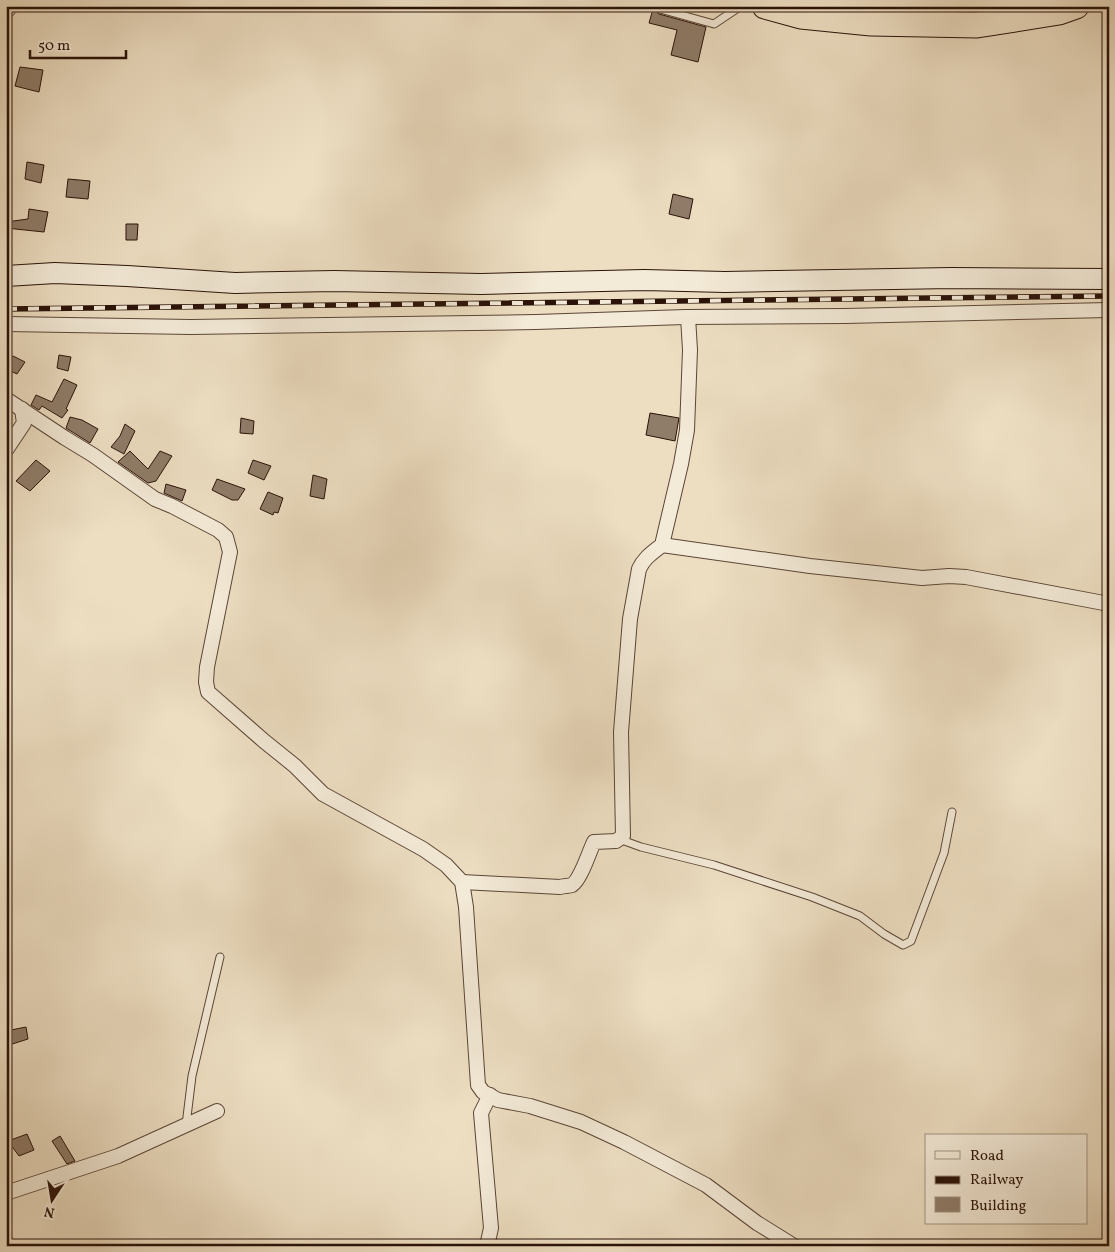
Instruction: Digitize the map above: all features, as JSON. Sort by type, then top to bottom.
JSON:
[{"type":"highway","points":[[765,6],[801,16],[871,23],[960,25],[977,25],[1059,12],[1076,6]]},
{"type":"street","points":[[6,12],[11,6]]},
{"type":"street","points":[[6,276],[55,273],[235,283],[334,281],[481,284],[644,280],[725,282],[942,278],[1109,279]]},
{"type":"street","points":[[6,324],[191,327],[1109,310]]},
{"type":"street","points":[[462,882],[560,887],[572,884],[580,876],[594,842],[616,841],[623,836],[620,732],[630,619],[641,563],[662,545],[681,464],[687,430],[690,350],[688,317]]},
{"type":"street","points":[[6,399],[93,455],[155,499],[218,530],[226,538],[230,552],[207,667],[206,682],[208,692],[295,766],[323,794],[423,849],[446,865],[462,882],[466,907],[478,1085],[483,1092],[498,1100],[530,1106],[581,1122],[624,1142],[706,1185],[757,1223],[794,1246]]},
{"type":"street","points":[[6,450],[24,423],[22,409]]},
{"type":"street","points":[[662,545],[810,566],[922,578],[966,577],[1109,604]]},
{"type":"street","points":[[487,1246],[491,1228],[481,1113],[490,1095]]},
{"type":"street","points":[[6,1193],[118,1156],[216,1111]]},
{"type":"lane","points":[[657,6],[660,9],[714,24],[741,6]]},
{"type":"lane","points":[[619,839],[812,896],[860,916],[902,945],[911,941],[941,862],[952,812]]},
{"type":"lane","points":[[186,1125],[192,1076],[220,956]]},
{"type":"building","points":[[653,9],[659,14],[706,27],[698,62],[671,55],[677,30],[649,23]]},
{"type":"building","points":[[20,67],[43,70],[39,92],[15,86]]},
{"type":"building","points":[[27,162],[44,165],[41,183],[25,179]]},
{"type":"building","points":[[68,179],[90,181],[88,199],[66,197]]},
{"type":"building","points":[[673,194],[693,199],[689,219],[669,214]]},
{"type":"building","points":[[29,209],[48,212],[44,232],[6,228],[6,222],[28,219]]},
{"type":"building","points":[[126,224],[138,224],[137,240],[126,240]]},
{"type":"building","points":[[59,355],[71,357],[68,371],[57,368]]},
{"type":"building","points":[[13,356],[25,362],[17,374],[6,369]]},
{"type":"building","points":[[64,379],[77,385],[66,409],[68,410],[62,418],[42,406],[39,410],[31,405],[36,395],[52,402]]},
{"type":"building","points":[[650,413],[679,418],[675,441],[646,435]]},
{"type":"building","points":[[70,417],[82,420],[98,429],[90,443],[66,428]]},
{"type":"building","points":[[241,418],[254,421],[253,434],[240,433]]},
{"type":"building","points":[[125,424],[135,431],[124,454],[111,447],[120,436]]},
{"type":"building","points":[[130,451],[148,469],[160,451],[172,456],[156,481],[148,483],[118,462]]},
{"type":"building","points":[[36,460],[50,471],[30,491],[16,481]]},
{"type":"building","points":[[253,460],[271,466],[264,480],[248,473]]},
{"type":"building","points":[[313,475],[327,479],[324,499],[310,496]]},
{"type":"building","points":[[217,479],[245,489],[238,500],[232,500],[212,490]]},
{"type":"building","points":[[166,484],[186,490],[182,501],[164,493]]},
{"type":"building","points":[[268,492],[283,498],[278,513],[274,512],[273,515],[260,509]]},
{"type":"building","points":[[26,1027],[28,1039],[6,1046],[6,1031]]},
{"type":"building","points":[[27,1134],[34,1150],[19,1156],[8,1141]]},
{"type":"building","points":[[60,1136],[75,1161],[67,1164],[52,1141]]},
{"type":"railway","points":[[6,309],[1109,296]]}]
